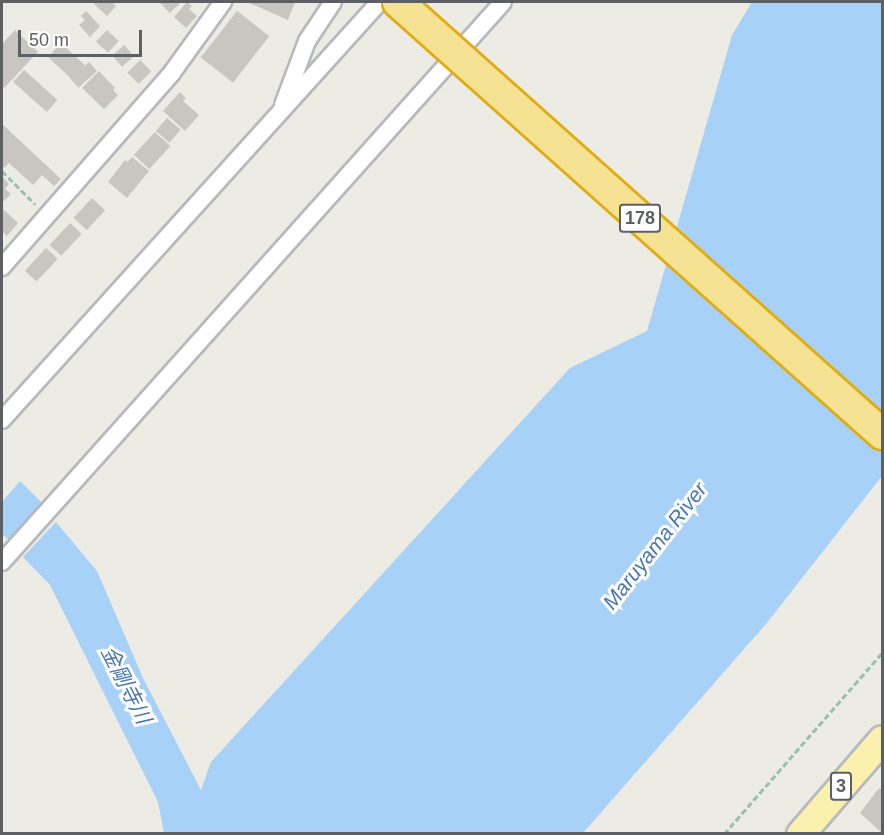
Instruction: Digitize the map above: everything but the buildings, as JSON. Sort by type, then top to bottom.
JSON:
[{"type":"highway","name":"178","points":[[387,4],[882,434]]},
{"type":"main road","name":"3","points":[[800,834],[882,739]]},
{"type":"street","points":[[2,267],[171,74],[223,2]]},
{"type":"street","points":[[282,108],[289,82],[307,41],[333,2]]},
{"type":"street","points":[[2,562],[503,2]]},
{"type":"street","points":[[2,420],[282,108],[387,4]]},
{"type":"path","points":[[2,171],[48,215]]},
{"type":"path","points":[[724,834],[882,653]]},
{"type":"water","points":[[752,2],[882,2],[882,476],[766,624],[583,833],[164,833],[158,802],[50,585],[23,557],[56,522],[97,571],[143,678],[201,790],[211,762],[570,368],[647,331],[732,35]]},
{"type":"water","points":[[20,481],[44,505],[9,540],[2,534],[2,502]]},
{"type":"water label","name":"Maruyama River","points":[[655,546]]},
{"type":"water label","name":"金剛寺川","points":[[126,685]]}]
